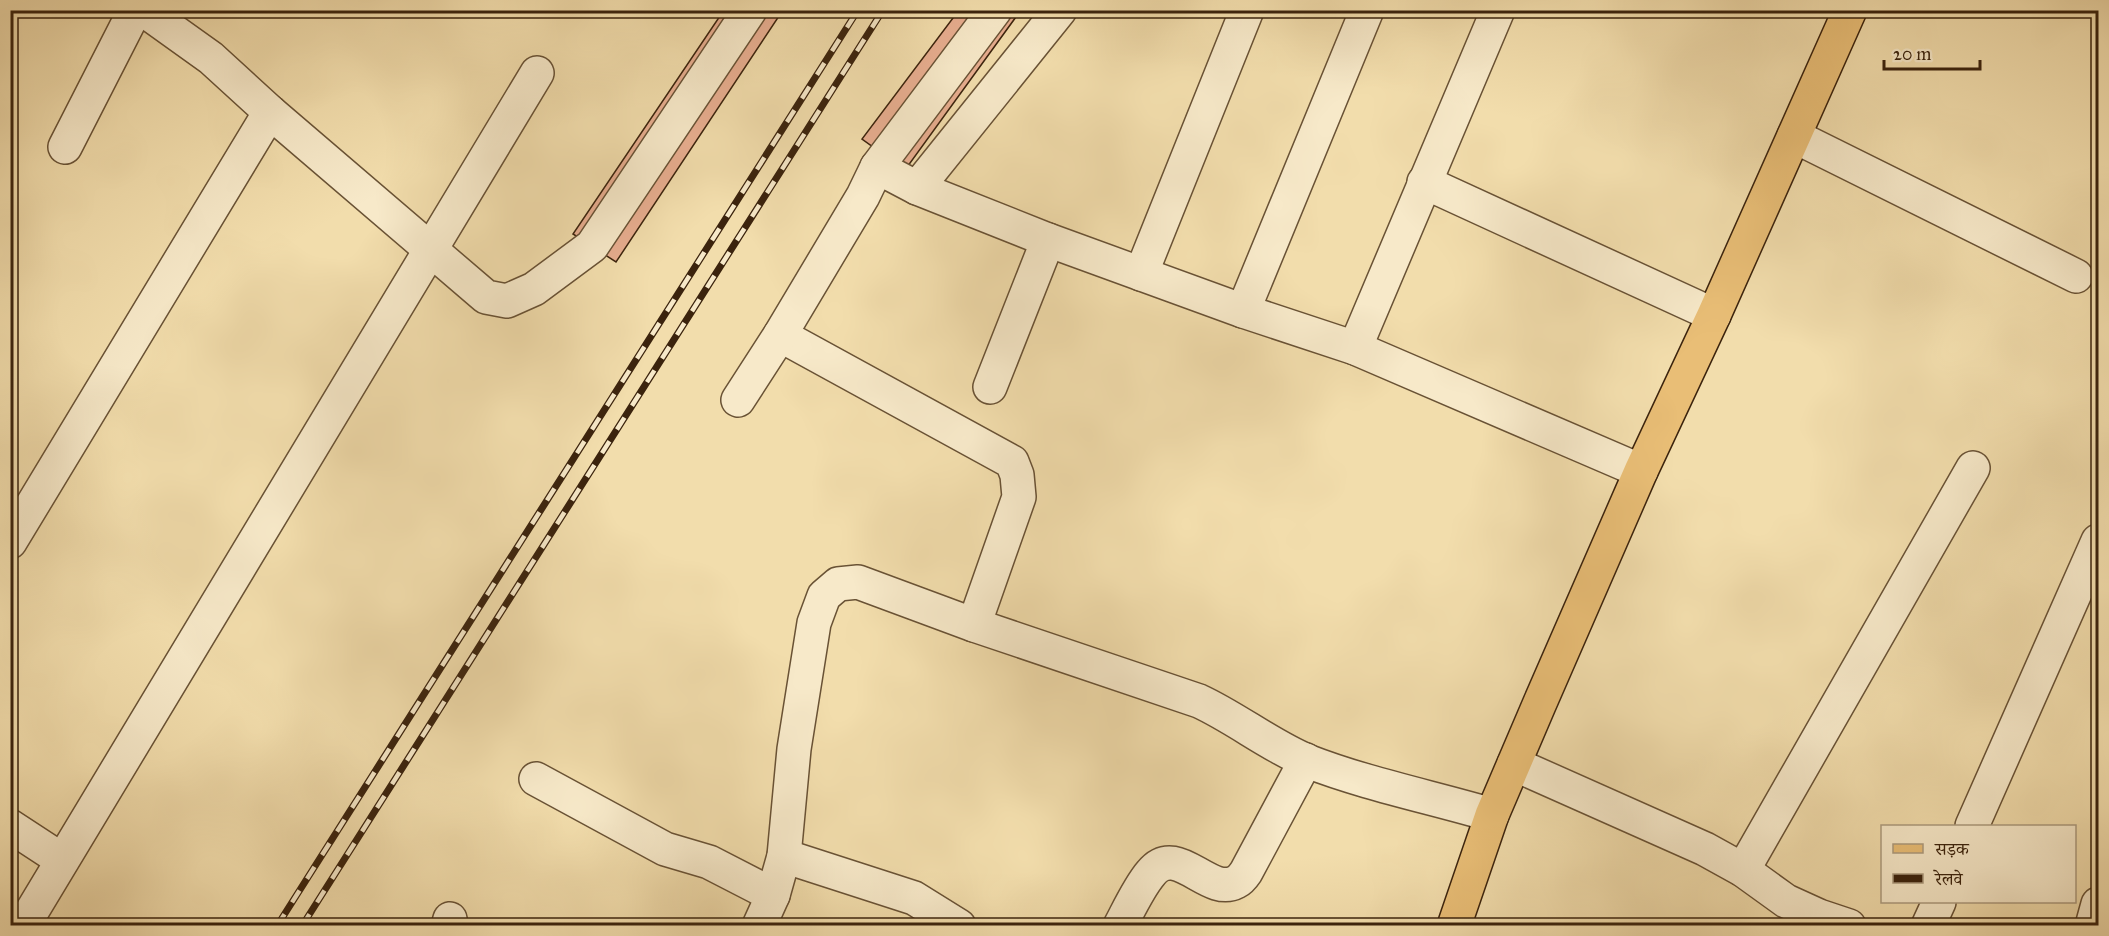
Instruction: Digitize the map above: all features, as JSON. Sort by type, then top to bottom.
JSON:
[{"type":"main road","points":[[1454,926],[1492,814],[1641,471],[1714,315],[1850,10]]},
{"type":"street","points":[[65,147],[135,10]]},
{"type":"street","points":[[144,10],[211,58],[270,112],[486,297],[507,301],[534,289],[592,246],[750,10]]},
{"type":"street","points":[[738,400],[780,335],[863,196],[877,167],[995,10]]},
{"type":"street","points":[[917,188],[1060,10]]},
{"type":"street","points":[[1141,274],[1247,10]]},
{"type":"street","points":[[1243,311],[1367,10]]},
{"type":"street","points":[[1355,348],[1498,10]]},
{"type":"street","points":[[23,926],[537,73]]},
{"type":"street","points":[[10,542],[270,112]]},
{"type":"street","points":[[1794,136],[2076,276]]},
{"type":"street","points":[[877,167],[917,188],[1048,240],[1243,311],[1355,348],[1641,471]]},
{"type":"street","points":[[1424,182],[1714,315]]},
{"type":"street","points":[[990,387],[1048,240]]},
{"type":"street","points":[[780,335],[1012,462],[1017,476],[1019,497],[974,625]]},
{"type":"street","points":[[1743,870],[1973,468]]},
{"type":"street","points":[[1972,825],[2098,541]]},
{"type":"street","points":[[759,926],[773,895],[784,856],[796,738],[814,623],[824,596],[838,584],[858,582],[974,625],[1199,701],[1224,712],[1274,744],[1306,760],[1340,772],[1492,814]]},
{"type":"street","points":[[1120,926],[1151,872],[1162,864],[1178,863],[1225,885],[1237,882],[1246,872],[1306,760]]},
{"type":"street","points":[[1514,764],[1683,838],[1743,870],[1786,901],[1849,926]]},
{"type":"street","points":[[536,779],[665,849],[709,862],[773,895]]},
{"type":"street","points":[[10,826],[62,860]]},
{"type":"street","points":[[784,856],[914,898],[959,926]]},
{"type":"street","points":[[1928,926],[1939,903]]},
{"type":"street","points":[[2092,926],[2098,904]]},
{"type":"building","points":[[724,10],[783,10],[616,262],[573,234]]},
{"type":"building","points":[[959,10],[1021,10],[905,170],[862,139]]},
{"type":"railway","points":[[277,926],[858,10]]},
{"type":"railway","points":[[302,926],[883,10]]}]
